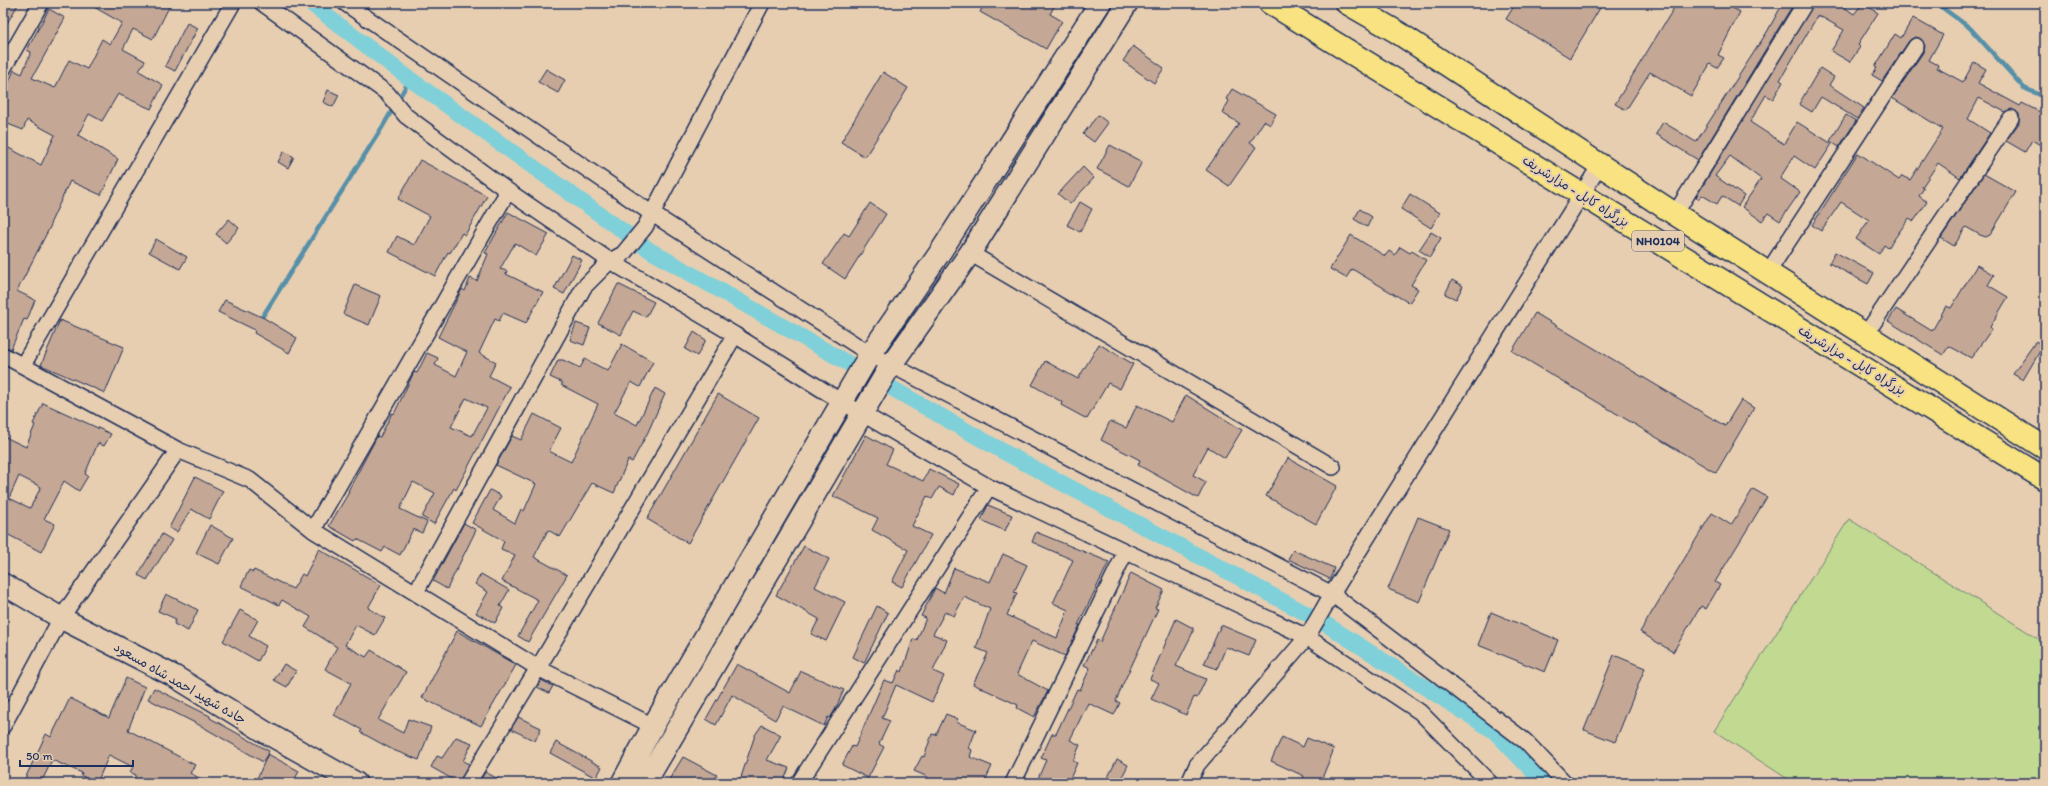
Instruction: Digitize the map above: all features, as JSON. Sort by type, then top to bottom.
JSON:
[{"type":"highway","name":"بزرگراه کابل - مزارشریف","points":[[1270,3],[2045,478]]},
{"type":"highway","name":"NH0104","points":[[1347,3],[1398,32],[1675,214],[2045,448]]},
{"type":"main road","points":[[622,783],[653,726],[869,357],[940,251],[1100,3]]},
{"type":"main road","points":[[645,783],[890,367],[970,252],[1127,3]]},
{"type":"main road","name":"جاده شهيد احمد شاه مسعود","points":[[3,584],[61,618],[174,676],[356,783]]},
{"type":"street","points":[[3,69],[41,3]]},
{"type":"street","points":[[23,365],[233,3]]},
{"type":"street","points":[[262,3],[387,93],[406,116],[508,191],[610,261],[989,488],[1126,553],[1309,634],[1420,712],[1490,783]]},
{"type":"street","points":[[345,3],[651,213],[869,357],[1332,594],[1525,741],[1565,783]]},
{"type":"street","points":[[416,592],[584,288],[610,261],[623,254],[645,227],[762,3]]},
{"type":"street","points":[[1675,214],[1805,3]]},
{"type":"street","points":[[1768,272],[1916,46]]},
{"type":"street","points":[[1866,334],[2011,118]]},
{"type":"street","points":[[1189,783],[1197,765],[1309,634],[1332,594],[1600,165]]},
{"type":"street","points":[[313,530],[508,191]]},
{"type":"street","points":[[970,252],[1333,467]]},
{"type":"street","points":[[468,783],[538,668],[735,335]]},
{"type":"street","points":[[3,355],[178,450],[250,480],[313,530],[538,668],[653,726]]},
{"type":"street","points":[[3,726],[61,618],[178,450]]},
{"type":"street","points":[[799,783],[989,488]]},
{"type":"street","points":[[1013,783],[1126,553]]},
{"type":"green space","points":[[1849,519],[2045,643],[2045,783],[1794,783],[1714,731]]},
{"type":"building","points":[[3,3],[19,3],[3,30]]},
{"type":"building","points":[[87,3],[171,3],[153,39],[133,29],[123,49],[145,61],[139,71],[163,85],[151,109],[118,94],[102,121],[89,114],[78,135],[118,159],[101,195],[70,181],[50,224],[51,225],[17,291],[35,300],[27,320],[24,319],[11,349],[3,346],[3,145],[41,165],[55,135],[27,120],[23,130],[3,122],[3,85],[7,86],[14,70],[22,74],[31,52],[27,50],[49,9],[65,18],[32,78],[55,88],[69,60],[87,69],[102,39],[110,44],[122,23]]},
{"type":"building","points":[[985,3],[1056,3],[1050,14],[1062,21],[1046,49],[980,12]]},
{"type":"building","points":[[1516,3],[1603,3],[1570,58],[1506,19]]},
{"type":"building","points":[[1677,3],[1723,3],[1740,12],[1718,55],[1724,58],[1717,68],[1710,64],[1691,96],[1650,72],[1626,110],[1615,104]]},
{"type":"building","points":[[1783,3],[1794,3],[1698,160],[1656,134],[1663,122],[1696,142],[1767,32]]},
{"type":"building","points":[[1814,3],[1838,3],[1854,14],[1863,3],[1878,13],[1860,41],[1858,45],[1860,47],[1850,62],[1831,51],[1844,30],[1818,15],[1780,80],[1783,82],[1773,99],[1766,95],[1750,122],[1784,144],[1797,122],[1832,144],[1815,170],[1794,156],[1780,178],[1800,192],[1780,221],[1768,213],[1762,221],[1742,207],[1761,179],[1730,156],[1715,176],[1744,196],[1738,206],[1722,196],[1717,204],[1702,195],[1698,199],[1696,197]]},
{"type":"building","points":[[1913,18],[1943,35],[1929,60],[1938,65],[1937,68],[1963,82],[1974,62],[1986,69],[1978,83],[2020,106],[2022,103],[2042,113],[2041,116],[2045,118],[2045,148],[2032,140],[2025,152],[2006,141],[2019,123],[2019,114],[2012,109],[2005,112],[1979,98],[1968,119],[1990,133],[1960,178],[1938,163],[1922,187],[1924,188],[1919,196],[1927,202],[1914,221],[1909,218],[1888,248],[1884,245],[1879,254],[1856,239],[1869,220],[1841,202],[1821,231],[1812,225],[1858,153],[1899,180],[1902,176],[1910,180],[1943,129],[1892,98],[1924,51],[1925,46],[1921,39],[1916,37],[1909,41],[1882,81],[1872,75],[1877,68],[1875,67],[1895,34],[1901,38]]},
{"type":"building","points":[[187,23],[198,28],[175,71],[165,66]]},
{"type":"building","points":[[1133,46],[1164,68],[1154,83],[1123,61]]},
{"type":"building","points":[[1820,68],[1834,77],[1829,85],[1864,108],[1857,119],[1821,97],[1812,112],[1799,104]]},
{"type":"building","points":[[546,69],[565,80],[558,93],[538,82]]},
{"type":"building","points":[[883,72],[908,88],[865,157],[841,142]]},
{"type":"building","points":[[1232,89],[1276,114],[1270,125],[1264,121],[1250,143],[1256,147],[1229,186],[1206,170],[1239,123],[1222,113],[1229,101],[1226,99]]},
{"type":"building","points":[[328,90],[339,95],[333,107],[323,102]]},
{"type":"building","points":[[1098,115],[1108,123],[1094,142],[1083,134]]},
{"type":"building","points":[[1846,115],[1856,121],[1839,147],[1830,141]]},
{"type":"building","points":[[1110,145],[1142,162],[1129,186],[1097,169]]},
{"type":"building","points":[[284,151],[294,157],[288,168],[278,162]]},
{"type":"building","points":[[420,160],[487,196],[465,235],[462,233],[450,253],[448,252],[435,276],[389,252],[397,236],[414,245],[430,216],[398,199]]},
{"type":"building","points":[[1083,167],[1094,178],[1070,204],[1058,194]]},
{"type":"building","points":[[1984,174],[2016,192],[1990,235],[1986,237],[1980,235],[1966,227],[1954,246],[1941,238]]},
{"type":"building","points":[[1410,194],[1440,213],[1431,228],[1401,209]]},
{"type":"building","points":[[1080,202],[1092,209],[1080,232],[1067,225]]},
{"type":"building","points":[[870,203],[886,214],[845,279],[823,264],[844,233],[849,236]]},
{"type":"building","points":[[1360,209],[1372,217],[1367,227],[1354,219]]},
{"type":"building","points":[[508,212],[549,234],[536,256],[515,243],[500,269],[507,271],[506,274],[543,292],[526,323],[503,313],[499,321],[495,319],[479,353],[496,362],[489,376],[510,387],[456,490],[454,488],[434,524],[422,517],[435,493],[413,482],[400,509],[427,522],[422,533],[413,529],[400,555],[385,547],[382,552],[357,539],[355,541],[329,526],[349,492],[348,491],[377,436],[380,437],[392,413],[394,414],[414,372],[417,373],[427,353],[438,358],[435,365],[456,376],[467,352],[438,337],[462,289],[465,291],[470,278],[477,281],[488,254],[485,253]],"holes":[[[466,398],[487,408],[472,436],[451,427]]]},
{"type":"building","points":[[229,219],[239,228],[226,243],[216,234]]},
{"type":"building","points":[[1431,232],[1441,238],[1430,257],[1419,250]]},
{"type":"building","points":[[1351,235],[1385,256],[1389,251],[1395,255],[1400,247],[1410,253],[1412,251],[1426,260],[1411,285],[1418,289],[1409,303],[1352,269],[1346,278],[1330,269]]},
{"type":"building","points":[[156,239],[187,257],[180,269],[149,252]]},
{"type":"building","points":[[1835,252],[1874,273],[1868,284],[1829,263]]},
{"type":"building","points":[[572,255],[582,260],[564,294],[554,289]]},
{"type":"building","points":[[1977,265],[1994,275],[1988,285],[2008,297],[1990,327],[1992,329],[1971,358],[1949,346],[1943,355],[1888,321],[1896,309],[1932,331],[1946,306],[1951,308]]},
{"type":"building","points":[[1452,280],[1463,286],[1456,299],[1445,294]]},
{"type":"building","points":[[618,284],[654,302],[646,317],[633,311],[621,335],[598,323]]},
{"type":"building","points":[[355,285],[381,296],[369,325],[343,314]]},
{"type":"building","points":[[225,300],[264,318],[297,338],[289,353],[254,333],[255,330],[218,312]]},
{"type":"building","points":[[1535,313],[1725,426],[1741,400],[1754,408],[1716,473],[1512,351]]},
{"type":"building","points":[[60,320],[124,347],[105,393],[41,365]]},
{"type":"building","points":[[576,323],[590,328],[584,345],[570,340]]},
{"type":"building","points":[[694,332],[706,340],[697,356],[685,349]]},
{"type":"building","points":[[2036,341],[2043,346],[2023,380],[2013,374]]},
{"type":"building","points":[[622,344],[653,362],[640,387],[631,382],[614,413],[637,425],[655,388],[665,394],[648,432],[632,462],[628,460],[614,493],[592,483],[560,537],[548,530],[534,557],[567,575],[528,642],[518,636],[538,600],[502,581],[515,555],[501,549],[504,541],[472,523],[490,490],[501,496],[493,510],[515,523],[521,509],[524,511],[536,484],[496,465],[512,436],[521,440],[534,414],[561,428],[549,451],[571,462],[598,404],[561,385],[563,383],[550,377],[558,360],[563,360],[580,368],[585,359],[608,371]]},
{"type":"building","points":[[1099,344],[1133,364],[1120,389],[1108,383],[1087,419],[1061,405],[1062,402],[1032,385],[1045,361],[1078,379]]},
{"type":"building","points":[[718,394],[759,418],[688,543],[647,519]]},
{"type":"building","points":[[1186,395],[1242,430],[1225,458],[1208,447],[1193,475],[1206,482],[1198,498],[1138,465],[1140,460],[1101,440],[1110,421],[1126,428],[1137,405],[1172,422]]},
{"type":"building","points":[[43,403],[111,434],[104,446],[98,443],[85,474],[88,476],[79,491],[64,481],[44,519],[55,524],[41,552],[3,532],[3,436],[26,447],[35,425],[33,424]],"holes":[[[19,476],[41,487],[30,508],[9,498]]]},
{"type":"building","points":[[866,435],[893,450],[886,464],[923,481],[929,469],[959,484],[954,495],[939,487],[932,499],[927,496],[912,526],[931,535],[902,587],[892,582],[908,550],[872,530],[878,518],[833,496]]},
{"type":"building","points":[[1288,458],[1337,486],[1316,524],[1266,496]]},
{"type":"building","points":[[195,477],[223,491],[209,519],[191,509],[177,532],[169,528]]},
{"type":"building","points":[[1753,489],[1767,497],[1715,582],[1720,585],[1706,609],[1701,606],[1673,652],[1640,632],[1712,513],[1731,525]]},
{"type":"building","points":[[988,505],[1012,515],[1005,531],[981,520]]},
{"type":"building","points":[[1418,517],[1449,529],[1419,602],[1388,589]]},
{"type":"building","points":[[464,523],[476,530],[447,589],[433,581]]},
{"type":"building","points":[[210,525],[233,538],[219,564],[196,553]]},
{"type":"building","points":[[1036,532],[1109,562],[1078,625],[1080,625],[1065,656],[1032,641],[1017,674],[1048,691],[1034,717],[1017,708],[1018,705],[973,684],[988,653],[976,648],[990,609],[964,597],[954,616],[945,612],[933,634],[947,640],[933,671],[944,676],[932,702],[896,685],[882,718],[890,721],[879,744],[884,747],[868,778],[842,765],[852,746],[855,747],[884,680],[893,683],[899,670],[902,672],[913,639],[917,640],[926,618],[921,616],[935,588],[944,593],[954,568],[990,582],[1003,554],[1027,565],[1014,592],[1017,593],[1007,615],[1057,638],[1068,610],[1053,603],[1073,560],[1032,542]]},
{"type":"building","points":[[162,534],[172,540],[147,580],[138,575]]},
{"type":"building","points":[[804,546],[829,559],[815,587],[845,602],[826,641],[811,634],[819,619],[776,595]]},
{"type":"building","points":[[319,549],[381,585],[368,608],[385,618],[375,635],[356,625],[345,645],[366,657],[371,650],[406,672],[378,720],[403,733],[408,719],[431,727],[419,760],[393,750],[360,732],[362,730],[334,715],[351,683],[325,669],[337,647],[305,627],[311,617],[282,600],[279,605],[241,586],[249,570],[253,572],[254,570],[293,589],[302,574],[305,576]]},
{"type":"building","points":[[1293,550],[1334,568],[1330,579],[1288,559]]},
{"type":"building","points":[[1131,573],[1164,590],[1155,608],[1158,609],[1116,701],[1120,703],[1114,715],[1088,703],[1070,740],[1080,745],[1073,761],[1077,763],[1068,783],[1036,783],[1046,760],[1041,758],[1052,734],[1056,734],[1077,689],[1080,690],[1090,668],[1084,665],[1097,640],[1100,642]]},
{"type":"building","points":[[481,574],[509,590],[500,606],[503,608],[495,623],[476,613],[488,592],[475,584]]},
{"type":"building","points":[[166,594],[198,610],[188,631],[174,624],[176,619],[158,611]]},
{"type":"building","points":[[877,606],[888,613],[864,663],[853,657]]},
{"type":"building","points":[[240,610],[258,620],[249,636],[266,646],[258,661],[223,641]]},
{"type":"building","points":[[1491,612],[1558,640],[1545,672],[1478,645]]},
{"type":"building","points":[[1176,619],[1193,628],[1193,632],[1176,666],[1206,679],[1197,698],[1194,697],[1186,715],[1151,699],[1159,683],[1150,679]]},
{"type":"building","points":[[1221,625],[1256,640],[1249,656],[1226,647],[1217,669],[1204,664]]},
{"type":"building","points":[[457,631],[516,665],[481,726],[422,698]]},
{"type":"building","points":[[1614,655],[1645,668],[1615,742],[1584,730]]},
{"type":"building","points":[[284,664],[296,671],[287,687],[274,680]]},
{"type":"building","points":[[737,664],[790,693],[801,671],[844,690],[835,710],[830,718],[828,717],[824,726],[783,706],[775,720],[732,695],[716,725],[706,719]]},
{"type":"building","points":[[126,678],[145,687],[128,730],[195,765],[190,773],[208,783],[132,783],[136,775],[130,772],[133,767],[109,755],[97,783],[82,783],[85,777],[81,776],[82,773],[52,760],[41,783],[23,783],[46,734],[51,737],[70,698],[109,718]]},
{"type":"building","points":[[541,680],[553,686],[549,693],[537,687]]},
{"type":"building","points":[[154,688],[210,716],[210,718],[269,751],[263,762],[203,727],[148,699]]},
{"type":"building","points":[[946,714],[958,719],[956,722],[976,730],[969,748],[972,750],[970,757],[992,766],[984,783],[925,783],[928,777],[914,771],[922,756],[924,757],[932,734],[936,735]]},
{"type":"building","points":[[518,717],[541,728],[535,741],[511,729]]},
{"type":"building","points":[[762,725],[781,735],[767,760],[789,768],[783,783],[739,783],[755,735]]},
{"type":"building","points":[[456,737],[472,743],[463,761],[469,764],[459,783],[431,767],[437,756],[442,758]]},
{"type":"building","points":[[1282,737],[1303,747],[1307,738],[1334,749],[1320,783],[1301,783],[1304,776],[1271,761]]},
{"type":"building","points":[[556,742],[602,767],[596,778],[550,753]]},
{"type":"building","points":[[268,754],[299,771],[293,783],[255,783]]},
{"type":"building","points":[[683,757],[717,775],[712,783],[667,783]]},
{"type":"building","points":[[1117,759],[1128,765],[1119,783],[1105,783]]},
{"type":"building","points":[[485,772],[506,783],[479,783]]},
{"type":"waterway","points":[[310,3],[410,79],[651,251],[1004,452],[1324,623],[1494,731],[1544,783]]},
{"type":"waterway","points":[[1936,3],[1970,28],[2024,88],[2045,97]]},
{"type":"waterway","points":[[259,322],[383,126],[410,79]]}]
